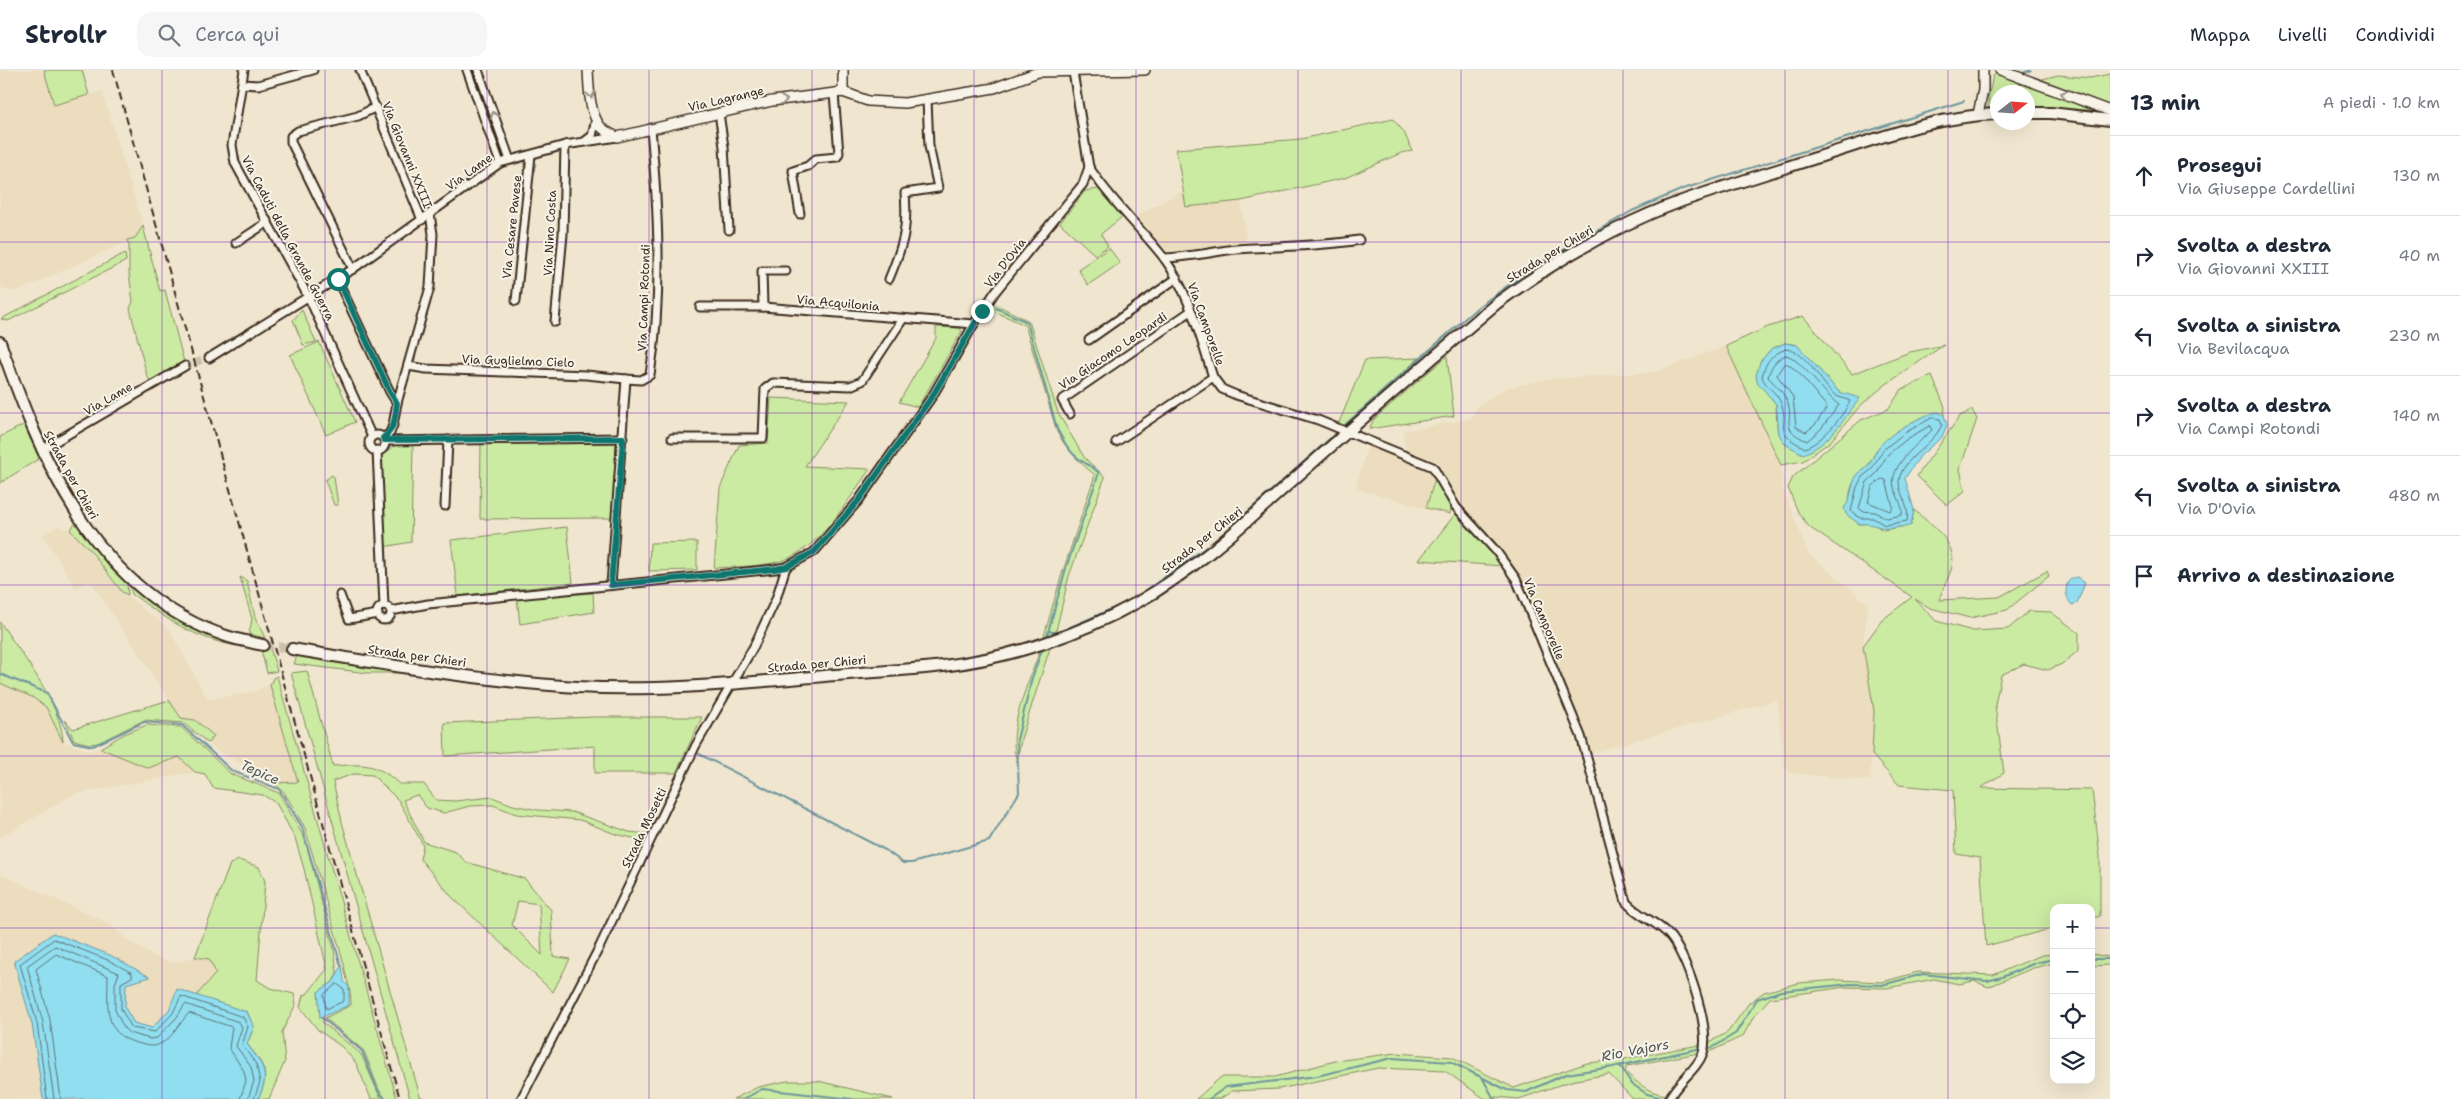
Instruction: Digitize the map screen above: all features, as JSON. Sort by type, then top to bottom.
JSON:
[{"type":"main road","points":[[2035,113],[2052,112],[2110,120]]},
{"type":"main road","name":"Strada per Chieri","points":[[292,650],[432,672],[571,686],[641,687],[733,683],[944,666],[1005,654],[1076,632],[1137,602],[1197,562],[1497,303],[1528,280],[1602,237],[1690,199],[1912,128],[1952,118],[1990,114]]},
{"type":"main road","name":"Strada per Chieri","points":[[0,342],[21,402],[55,478],[89,532],[110,559],[134,582],[167,607],[201,626],[227,636],[263,645]]},
{"type":"street","name":"Via Caduti della Grande Guerra","points":[[244,70],[232,152],[235,163],[309,298],[372,437]]},
{"type":"street","points":[[242,84],[258,85],[313,70]]},
{"type":"street","name":"Via Giovanni XXIII","points":[[360,70],[422,220]]},
{"type":"street","points":[[467,70],[500,163]]},
{"type":"street","points":[[478,70],[510,160]]},
{"type":"street","points":[[588,70],[590,94],[596,119],[604,130],[616,137]]},
{"type":"street","points":[[800,214],[794,171],[808,166],[816,159],[837,156],[839,153],[838,93],[843,70]]},
{"type":"street","points":[[838,93],[885,103],[927,100],[994,88],[1020,75],[1038,72],[1145,70]]},
{"type":"street","points":[[1978,115],[1983,90],[1983,70]]},
{"type":"street","points":[[2000,70],[2110,111]]},
{"type":"street","points":[[1078,71],[1089,167]]},
{"type":"street","name":"Via Lagrange","points":[[616,137],[772,101],[838,93]]},
{"type":"street","points":[[889,279],[904,243],[907,218],[905,193],[938,188],[929,146],[927,100]]},
{"type":"street","points":[[353,269],[291,142],[291,136],[298,131],[358,116],[376,108]]},
{"type":"street","points":[[720,113],[729,230]]},
{"type":"street","points":[[581,143],[592,136],[596,119]]},
{"type":"street","name":"Via Campi Rotondi","points":[[626,379],[641,380],[650,375],[655,339],[657,222],[652,128]]},
{"type":"street","name":"Via Lame","points":[[209,358],[246,334],[309,298],[353,269],[500,163],[565,145],[616,137]]},
{"type":"street","name":"Via Nino Costa","points":[[555,322],[563,234],[565,145]]},
{"type":"street","name":"Via Cesare Pavese","points":[[516,301],[531,155]]},
{"type":"street","name":"Via Camporelle","points":[[1089,167],[1100,184],[1130,216],[1164,258],[1177,278],[1191,311],[1213,377],[1222,389],[1318,420],[1433,467],[1456,508],[1496,551],[1516,579],[1581,736],[1626,902],[1633,911],[1669,935],[1678,950],[1704,1021],[1703,1052],[1670,1097]]},
{"type":"street","name":"Via D'Ovia","points":[[611,585],[786,567],[814,552],[859,500],[933,395],[974,324],[1011,271],[1075,196],[1089,167]]},
{"type":"street","name":"Via Giovanni XXIII","points":[[384,439],[394,425],[397,403],[430,287],[433,234],[430,214]]},
{"type":"street","points":[[236,243],[268,222]]},
{"type":"street","points":[[1164,258],[1185,257],[1236,249],[1322,246],[1359,240]]},
{"type":"street","points":[[762,307],[762,271],[786,271]]},
{"type":"street","name":"Via Camporelle","points":[[1088,340],[1177,278]]},
{"type":"street","points":[[338,279],[390,392],[397,403]]},
{"type":"street","name":"Via Acquilonia","points":[[700,307],[762,307],[904,320],[974,324]]},
{"type":"street","name":"Via Giacomo Leopardi","points":[[1070,414],[1062,400],[1191,311]]},
{"type":"street","points":[[672,438],[763,438],[766,389],[773,383],[850,386],[862,381],[904,320]]},
{"type":"street","name":"Via Lame","points":[[41,450],[185,366]]},
{"type":"street","name":"Via Guglielmo Cielo","points":[[408,366],[426,369],[586,375],[626,379]]},
{"type":"street","points":[[1116,442],[1213,377]]},
{"type":"street","points":[[391,611],[428,604],[611,585],[626,379]]},
{"type":"street","points":[[377,450],[370,445],[372,437],[378,435],[384,439],[448,440],[623,438]]},
{"type":"street","points":[[377,450],[383,447],[384,439]]},
{"type":"street","points":[[445,506],[448,440]]},
{"type":"street","points":[[377,450],[384,606]]},
{"type":"street","name":"Strada Mosetti","points":[[522,1099],[604,938],[696,745],[733,683],[776,599],[786,567]]},
{"type":"street","points":[[340,595],[349,619],[378,614]]},
{"type":"street","points":[[384,606],[389,607],[391,611],[390,617],[386,620],[381,619],[378,614],[379,608],[384,606]]},
{"type":"shaded area","points":[[0,70],[44,70],[54,105],[102,91],[143,226],[135,238],[16,292],[5,290],[0,286]]},
{"type":"shaded area","points":[[1183,191],[1187,207],[1241,201],[1246,242],[1188,253],[1164,251],[1137,215]]},
{"type":"shaded area","points":[[1726,346],[1781,465],[1783,489],[1808,553],[1868,604],[1863,646],[1874,711],[1870,781],[1791,773],[1785,769],[1777,700],[1592,753],[1534,611],[1515,574],[1460,509],[1438,462],[1406,450],[1403,431],[1473,418],[1476,407],[1506,388],[1549,379],[1655,372]]},
{"type":"shaded area","points":[[1368,446],[1418,465],[1436,475],[1426,508],[1355,489]]},
{"type":"shaded area","points":[[58,526],[74,532],[122,592],[169,629],[207,698],[211,699],[253,692],[270,685],[298,782],[274,783],[212,747],[208,743],[213,736],[195,720],[181,718],[90,580],[76,588],[43,535]]},
{"type":"shaded area","points":[[0,683],[32,697],[46,707],[63,742],[89,751],[100,748],[148,768],[179,757],[195,772],[74,794],[0,838]]},
{"type":"shaded area","points":[[239,860],[259,867],[265,881],[257,980],[270,988],[294,994],[296,1004],[282,1032],[285,1061],[269,1099],[0,1099],[0,874],[108,923],[127,940],[155,957],[174,963],[195,957],[230,864]]},
{"type":"green space","points":[[44,70],[82,70],[89,95],[54,105]]},
{"type":"green space","points":[[2000,71],[2032,85],[1991,85],[1993,76]]},
{"type":"green space","points":[[2110,74],[2110,107],[2035,81],[2058,75],[2090,78]]},
{"type":"green space","points":[[2035,86],[2090,110],[2035,107]]},
{"type":"green space","points":[[1990,90],[1990,108],[1988,108]]},
{"type":"green space","points":[[1393,119],[1404,132],[1412,151],[1401,153],[1345,178],[1241,201],[1186,207],[1176,149],[1301,139]]},
{"type":"green space","points":[[1099,189],[1122,217],[1101,234],[1108,246],[1095,255],[1060,223],[1085,191]]},
{"type":"green space","points":[[143,226],[160,291],[165,290],[184,362],[151,382],[147,376],[130,309],[133,301],[129,274],[129,245],[127,240],[135,238]]},
{"type":"green space","points":[[1109,248],[1120,263],[1088,285],[1078,269]]},
{"type":"green space","points":[[125,253],[126,261],[8,321],[1,319]]},
{"type":"green space","points":[[995,304],[1029,321],[1058,413],[1084,457],[1105,477],[1069,576],[1055,635],[1044,636],[1061,577],[1095,475],[1074,455],[1057,432],[1025,325],[991,310]]},
{"type":"green space","points":[[302,310],[316,342],[303,345],[293,320]]},
{"type":"green space","points":[[1803,316],[1852,374],[1910,352],[1944,345],[1885,385],[1860,406],[1830,442],[1803,461],[1781,465],[1726,346],[1768,327]],"holes":[[[1785,343],[1797,345],[1839,392],[1795,448],[1785,444],[1777,427],[1776,404],[1769,394],[1760,362],[1771,349]]]},
{"type":"green space","points":[[936,327],[959,328],[962,331],[918,407],[899,402],[936,338]]},
{"type":"green space","points":[[319,342],[355,422],[326,435],[290,355]]},
{"type":"green space","points":[[1447,356],[1454,416],[1369,429],[1374,419]]},
{"type":"green space","points":[[1419,358],[1343,426],[1338,425],[1365,360]]},
{"type":"green space","points":[[1932,376],[1945,407],[1944,415],[1929,415],[1910,423],[1880,446],[1870,463],[1853,483],[1849,497],[1850,516],[1859,524],[1872,523],[1883,530],[1911,525],[1914,510],[1935,528],[1947,542],[1953,558],[1951,571],[1939,600],[1999,597],[2047,571],[2049,576],[2007,610],[1970,618],[1930,608],[1915,599],[1936,621],[1973,631],[2008,629],[2029,611],[2051,612],[2079,633],[2079,650],[2062,664],[2048,670],[2024,664],[2001,675],[1995,705],[2004,773],[1981,788],[2092,790],[2100,856],[2100,916],[2095,918],[2095,904],[2050,904],[2050,929],[1986,946],[1980,858],[1956,854],[1953,790],[1899,785],[1872,755],[1874,711],[1863,646],[1882,620],[1912,597],[1809,527],[1798,512],[1788,488],[1793,477],[1861,420],[1888,409],[1902,389]]},
{"type":"green space","points":[[771,398],[849,401],[805,466],[870,469],[834,520],[801,552],[787,559],[772,563],[714,568],[720,488],[739,445],[768,443]]},
{"type":"green space","points":[[1972,410],[1977,419],[1960,469],[1965,491],[1947,505],[1917,476],[1960,416]]},
{"type":"green space","points":[[25,424],[40,458],[0,483],[0,437]]},
{"type":"green space","points":[[616,443],[612,518],[480,519],[481,444]]},
{"type":"green space","points":[[413,444],[411,542],[384,547],[381,456],[396,445]]},
{"type":"green space","points":[[332,475],[334,477],[338,505],[334,505],[325,480]]},
{"type":"green space","points":[[1436,475],[1449,499],[1450,514],[1426,508]]},
{"type":"green space","points":[[1456,513],[1490,548],[1503,566],[1419,560]]},
{"type":"green space","points":[[76,522],[109,567],[127,584],[128,595],[122,592],[90,550],[70,530]]},
{"type":"green space","points":[[567,527],[573,583],[458,596],[451,540]]},
{"type":"green space","points":[[697,542],[697,570],[649,571],[650,543]]},
{"type":"green space","points":[[240,577],[247,581],[255,617],[265,638],[249,634],[252,619]]},
{"type":"green space","points":[[130,587],[167,615],[237,646],[222,643],[182,627],[132,594]]},
{"type":"green space","points":[[593,593],[594,612],[520,624],[517,598]]},
{"type":"green space","points":[[0,622],[48,696],[61,727],[63,742],[46,707],[32,697],[0,683]]},
{"type":"green space","points":[[270,648],[277,671],[267,673],[261,650]]},
{"type":"green space","points":[[1050,648],[1021,739],[1017,762],[1014,734],[1020,705],[1040,650]]},
{"type":"green space","points":[[297,656],[401,673],[368,673],[294,664]]},
{"type":"green space","points":[[307,671],[333,766],[361,765],[376,768],[399,784],[424,784],[436,800],[455,801],[492,797],[513,805],[538,810],[572,812],[629,832],[649,834],[646,841],[615,834],[580,820],[516,814],[493,805],[470,806],[444,813],[427,808],[417,795],[403,800],[424,842],[456,852],[466,862],[525,879],[551,910],[553,956],[570,959],[553,992],[452,897],[420,859],[423,845],[399,801],[373,775],[354,774],[333,781],[342,822],[420,1096],[425,1099],[410,1099],[291,673]],"holes":[[[518,901],[539,904],[542,955],[512,925]]]},
{"type":"green space","points":[[277,676],[397,1099],[386,1099],[379,1090],[364,1051],[325,1018],[351,1005],[350,993],[344,964],[305,828],[284,792],[274,783],[298,782],[270,685],[273,678]]},
{"type":"green space","points":[[169,700],[181,718],[195,720],[214,736],[208,743],[183,723],[144,720],[98,743],[89,744],[74,740],[65,720],[73,729]]},
{"type":"green space","points":[[594,717],[702,717],[676,773],[595,773],[595,746],[445,756],[444,723]]},
{"type":"green space","points":[[147,725],[181,727],[231,774],[279,793],[305,839],[334,949],[337,973],[333,982],[318,992],[323,1023],[361,1054],[381,1099],[371,1099],[356,1063],[342,1047],[318,1030],[300,1007],[303,995],[307,994],[327,969],[295,838],[276,803],[263,795],[213,788],[205,774],[195,772],[179,757],[148,768],[100,748],[124,734]]},
{"type":"green space","points":[[239,860],[259,867],[265,881],[257,980],[270,988],[294,994],[296,1004],[282,1032],[285,1061],[269,1099],[258,1099],[265,1076],[258,1058],[247,1044],[254,1027],[247,1012],[196,996],[216,973],[209,959],[195,957],[230,864]]},
{"type":"green space","points":[[2050,954],[2050,964],[2033,968],[1988,987],[1974,981],[1959,984],[1934,979],[1887,988],[1845,987],[1770,998],[1754,1016],[1743,1036],[1705,1054],[1706,1044],[1728,1032],[1749,1003],[1764,992],[1799,983],[1839,980],[1882,982],[1918,972],[1993,975],[2042,955]]},
{"type":"green space","points":[[2095,955],[2110,957],[2110,965],[2095,966]]},
{"type":"green space","points":[[1699,1045],[1699,1053],[1627,1066],[1625,1071],[1635,1080],[1649,1090],[1667,1095],[1665,1099],[1633,1099],[1609,1074],[1571,1081],[1519,1099],[1495,1097],[1496,1099],[1485,1099],[1445,1071],[1378,1068],[1279,1089],[1232,1091],[1220,1099],[1196,1099],[1221,1077],[1275,1077],[1335,1061],[1396,1053],[1452,1057],[1514,1088],[1587,1063],[1619,1060]]},
{"type":"green space","points":[[787,1081],[818,1081],[893,1099],[733,1099],[758,1087]]},
{"type":"water","points":[[1785,343],[1797,345],[1839,392],[1860,398],[1842,423],[1828,438],[1803,454],[1785,444],[1779,434],[1776,404],[1758,383],[1756,376],[1760,362],[1771,349]]},
{"type":"water","points":[[1938,412],[1944,415],[1947,425],[1942,437],[1921,455],[1905,478],[1914,510],[1911,525],[1882,528],[1871,524],[1859,524],[1846,514],[1844,508],[1855,479],[1868,466],[1878,448],[1889,437],[1905,426]]},
{"type":"water","points":[[2077,577],[2085,583],[2077,603],[2072,605],[2067,597],[2066,588],[2072,578]]},
{"type":"water","points":[[53,933],[110,955],[150,977],[126,984],[125,1008],[134,1023],[152,1028],[169,1010],[177,989],[247,1012],[254,1027],[247,1044],[261,1064],[264,1076],[262,1090],[258,1099],[43,1099],[32,1024],[14,961]]},
{"type":"water","points":[[342,965],[344,981],[349,987],[349,1005],[320,1018],[318,992],[333,982]]},
{"type":"waterway","points":[[2023,73],[2031,70]]},
{"type":"waterway","points":[[1345,425],[1478,307],[1535,266],[1632,211],[1683,189],[1964,101]]},
{"type":"waterway","points":[[996,308],[1027,322],[1057,429],[1072,453],[1099,473],[1066,568],[1047,636]]},
{"type":"waterway","points":[[1138,596],[1216,540],[1335,434]]},
{"type":"waterway","points":[[1049,631],[1057,633],[1132,600]]},
{"type":"waterway","points":[[699,754],[887,851],[903,863],[912,863],[989,841],[1019,793],[1017,740],[1032,678],[1042,650]]},
{"type":"waterway","name":"Tepice","points":[[0,674],[47,693],[73,742],[93,746],[144,722],[182,725],[232,771],[279,789],[302,827],[341,966]]},
{"type":"waterway","name":"Rio Vajors","points":[[2095,959],[2110,959]]},
{"type":"waterway","name":"Rio Vajors","points":[[1706,1048],[1712,1048],[1736,1033],[1757,999],[1781,991],[1851,984],[1882,985],[1923,974],[1987,981],[2002,977],[2035,963],[2050,960]]},
{"type":"waterway","name":"Tepice","points":[[321,1017],[362,1051],[378,1091],[385,1099]]},
{"type":"waterway","name":"Rio Vajors","points":[[1209,1099],[1226,1087],[1317,1076],[1392,1058],[1451,1062],[1507,1090],[1526,1092],[1566,1074],[1613,1067],[1702,1048]]},
{"type":"waterway","points":[[1620,1066],[1632,1084],[1647,1094],[1667,1099]]},
{"type":"waterway","points":[[1483,1079],[1494,1099]]},
{"type":"waterway","name":"Tepice","points":[[744,1099],[762,1089],[852,1099]]},
{"type":"tunnel","points":[[185,366],[209,358]]},
{"type":"tunnel","points":[[263,645],[292,649]]},
{"type":"railway","points":[[113,70],[400,1099]]},
{"type":"route","points":[[338,279],[390,392],[397,403],[394,425],[390,433],[383,438],[384,440],[623,438],[611,585],[775,569],[786,567],[814,552],[859,500],[893,454],[952,365],[982,311]]}]
